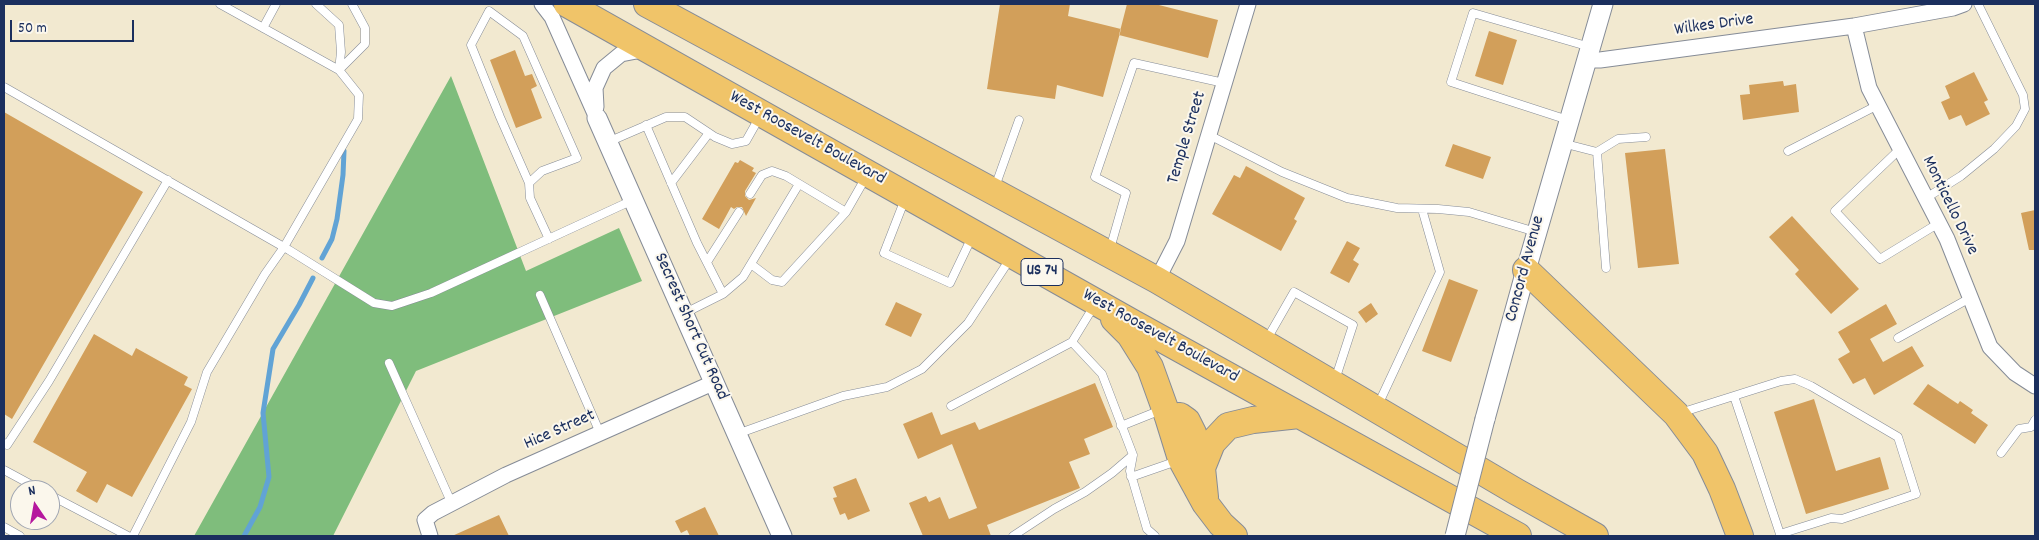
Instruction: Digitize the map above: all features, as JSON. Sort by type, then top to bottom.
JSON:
[{"type":"highway","name":"West Roosevelt Boulevard","points":[[567,4],[1098,303],[1518,536]]},
{"type":"highway","name":"US 74","points":[[648,4],[1156,280],[1514,491],[1596,536]]},
{"type":"highway","points":[[1526,270],[1676,414],[1705,453],[1722,489],[1740,536]]},
{"type":"highway","points":[[1098,303],[1130,335],[1150,367],[1167,412],[1180,416],[1187,421],[1193,433],[1192,464],[1205,503],[1221,524],[1234,536]]},
{"type":"highway","points":[[1192,464],[1228,426],[1253,420],[1299,415]]},
{"type":"highway","points":[[1718,536],[1723,526],[1722,489]]},
{"type":"street","name":"Secrest Short Cut Road","points":[[542,4],[552,18],[608,142],[782,536]]},
{"type":"street","name":"Temple Street","points":[[1156,280],[1177,241],[1248,4]]},
{"type":"street","name":"Concord Avenue","points":[[1454,536],[1536,232],[1603,4]]},
{"type":"street","name":"Wilkes Drive","points":[[1588,54],[1600,60],[1854,26],[1953,8],[1964,4]]},
{"type":"street","name":"Monticello Drive","points":[[1854,26],[1869,88],[1938,223],[1990,347],[2015,373],[2035,386]]},
{"type":"street","name":"Secrest Short Cut Road","points":[[597,118],[595,88],[604,68],[621,54],[647,49]]},
{"type":"street","name":"Hice Street","points":[[430,536],[425,520],[433,513],[506,475],[715,382]]},
{"type":"lane","points":[[133,536],[191,422],[208,372],[265,274],[284,247],[358,119],[359,95],[339,70],[263,28],[230,6],[220,4]]},
{"type":"lane","points":[[263,28],[276,4]]},
{"type":"lane","points":[[316,4],[339,25],[342,52],[339,70]]},
{"type":"lane","points":[[339,70],[365,44],[365,28],[352,4]]},
{"type":"lane","points":[[1926,198],[1960,176],[1994,149],[2016,126],[2024,109],[2023,95],[1978,4]]},
{"type":"lane","points":[[529,183],[542,172],[577,158],[523,36],[491,7],[471,45],[529,183],[530,198],[548,239]]},
{"type":"lane","points":[[1568,120],[1451,82],[1473,13],[1588,54]]},
{"type":"lane","points":[[1109,254],[1126,193],[1095,177],[1134,63],[1224,83]]},
{"type":"lane","points":[[4,87],[284,247],[374,303],[392,306],[431,293],[634,200]]},
{"type":"lane","points":[[1788,151],[1878,105]]},
{"type":"lane","points":[[608,142],[666,117],[685,117],[709,133],[732,144],[746,141],[762,114]]},
{"type":"lane","points":[[993,191],[1019,120]]},
{"type":"lane","points":[[646,125],[697,243],[723,294]]},
{"type":"lane","points":[[671,183],[709,133]]},
{"type":"lane","points":[[1209,135],[1282,172],[1347,198],[1397,208],[1469,212],[1536,232]]},
{"type":"lane","points":[[1562,143],[1597,152],[1618,139],[1646,137]]},
{"type":"lane","points":[[1900,149],[1835,211],[1880,259],[1938,223]]},
{"type":"lane","points":[[1597,152],[1606,268]]},
{"type":"lane","points":[[750,194],[762,175],[772,171],[786,176],[846,212]]},
{"type":"lane","points":[[751,264],[772,280],[782,282],[846,212],[868,173]]},
{"type":"lane","points":[[5,446],[49,381],[168,180]]},
{"type":"lane","points":[[684,314],[723,294],[743,277],[800,184]]},
{"type":"lane","points":[[907,195],[884,253],[950,283],[974,233]]},
{"type":"lane","points":[[1376,409],[1440,272],[1422,209]]},
{"type":"lane","points":[[707,262],[739,212]]},
{"type":"lane","points":[[737,434],[844,396],[887,387],[922,369],[968,323],[1013,255]]},
{"type":"lane","points":[[1264,343],[1294,292],[1353,325],[1334,384]]},
{"type":"lane","points":[[540,295],[600,433]]},
{"type":"lane","points":[[1898,338],[1970,298]]},
{"type":"lane","points":[[951,406],[1072,342],[1098,303]]},
{"type":"lane","points":[[1072,342],[1102,374],[1132,455],[1131,477],[1147,529],[1155,536]]},
{"type":"lane","points":[[389,363],[452,504]]},
{"type":"lane","points":[[1676,414],[1781,381],[1796,380],[1810,386],[1898,437],[1916,494],[1842,519],[1831,518],[1781,535],[1734,396]]},
{"type":"lane","points":[[1121,426],[1167,412]]},
{"type":"lane","points":[[2001,453],[2019,429],[2030,426],[2035,420]]},
{"type":"lane","points":[[1013,536],[1106,478],[1132,455]]},
{"type":"lane","points":[[1131,477],[1192,464]]},
{"type":"lane","points":[[4,470],[22,480]]},
{"type":"lane","points":[[60,500],[128,536]]},
{"type":"lane","points":[[4,527],[20,536]]},
{"type":"green space","points":[[451,76],[526,271],[619,228],[642,281],[416,371],[333,536],[194,536]]},
{"type":"building","points":[[1000,4],[1070,4],[1068,16],[1121,29],[1103,97],[1057,85],[1055,99],[987,89]]},
{"type":"building","points":[[1127,4],[1155,4],[1218,20],[1208,58],[1119,35]]},
{"type":"building","points":[[1489,31],[1517,40],[1503,85],[1475,76]]},
{"type":"building","points":[[515,50],[525,76],[532,74],[537,86],[531,89],[542,118],[516,128],[490,60]]},
{"type":"building","points":[[1974,72],[1988,100],[1984,102],[1990,114],[1966,126],[1961,115],[1949,120],[1941,102],[1950,98],[1945,86]]},
{"type":"building","points":[[1783,81],[1784,86],[1796,84],[1799,112],[1743,120],[1740,95],[1750,94],[1749,85]]},
{"type":"building","points":[[4,112],[143,192],[12,419],[4,414]]},
{"type":"building","points":[[1453,144],[1491,157],[1483,179],[1445,166]]},
{"type":"building","points":[[1665,149],[1679,264],[1638,268],[1625,153]]},
{"type":"building","points":[[740,160],[754,168],[752,171],[756,173],[745,191],[745,196],[749,200],[756,198],[746,216],[742,207],[734,209],[731,207],[719,229],[702,219],[735,162],[738,163]]},
{"type":"building","points":[[1246,166],[1305,198],[1294,219],[1297,221],[1281,251],[1212,214],[1234,175],[1240,178]]},
{"type":"building","points":[[2035,210],[2035,250],[2029,250],[2021,213]]},
{"type":"building","points":[[1792,216],[1859,289],[1831,314],[1795,274],[1799,270],[1769,237]]},
{"type":"building","points":[[1347,241],[1360,248],[1353,260],[1359,264],[1349,283],[1330,273]]},
{"type":"building","points":[[1449,279],[1478,290],[1451,362],[1422,351]]},
{"type":"building","points":[[896,302],[922,314],[911,337],[885,325]]},
{"type":"building","points":[[1371,303],[1378,314],[1366,323],[1358,312]]},
{"type":"building","points":[[1886,304],[1897,324],[1870,339],[1883,362],[1912,346],[1924,366],[1874,395],[1865,378],[1853,384],[1838,359],[1850,352],[1838,332]]},
{"type":"building","points":[[94,334],[132,356],[136,348],[188,377],[184,385],[192,389],[132,497],[107,484],[97,503],[76,491],[87,472],[33,442]]},
{"type":"building","points":[[1095,383],[1113,427],[1084,439],[1090,454],[1069,462],[1080,488],[987,525],[991,536],[923,536],[909,503],[926,496],[929,502],[940,497],[949,519],[977,508],[952,444],[918,459],[903,424],[932,412],[941,435],[975,422],[979,430]]},
{"type":"building","points":[[1928,384],[1958,404],[1960,401],[1973,410],[1971,413],[1988,425],[1975,444],[1913,404]]},
{"type":"building","points":[[1814,399],[1836,471],[1880,457],[1889,489],[1806,514],[1774,412]]},
{"type":"building","points":[[856,478],[870,511],[848,520],[845,513],[840,515],[833,498],[837,497],[833,487]]},
{"type":"building","points":[[705,507],[719,536],[690,536],[687,530],[681,533],[675,521]]},
{"type":"building","points":[[499,515],[509,536],[452,536]]},
{"type":"waterway","points":[[322,258],[332,239],[337,219],[344,151]]},
{"type":"waterway","points":[[244,536],[260,507],[269,477],[263,413],[273,349],[313,278]]}]
